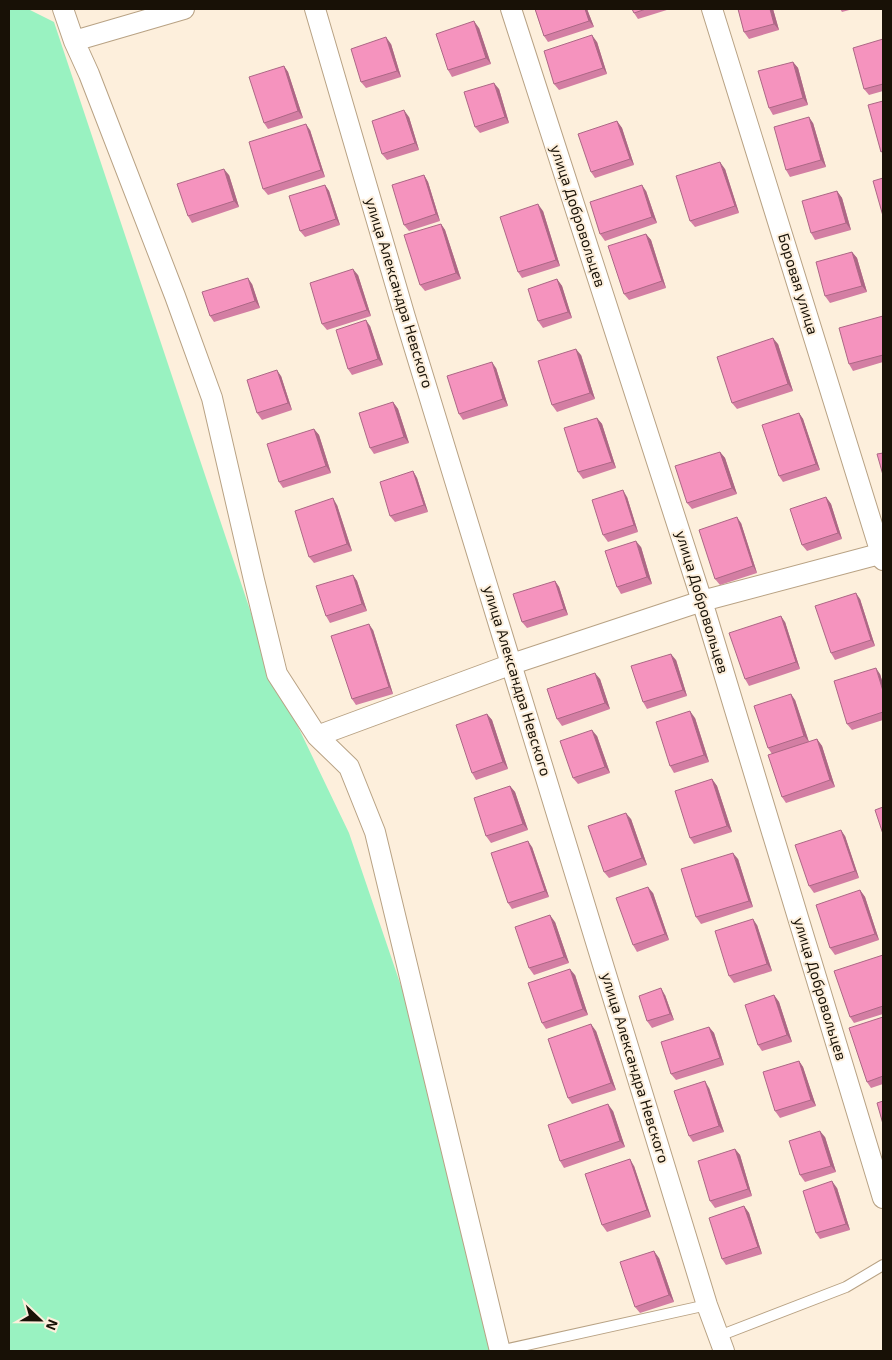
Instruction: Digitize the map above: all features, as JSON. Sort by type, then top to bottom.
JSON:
[{"type":"street","points":[[64,9],[74,41],[89,74],[172,287],[212,398],[277,674],[316,736],[349,767],[374,832],[500,1351]]},
{"type":"street","points":[[74,41],[184,9]]},
{"type":"street","name":"улица Александра Невского","points":[[315,9],[405,317],[707,1305],[722,1343]]},
{"type":"street","name":"улица Добровольцев","points":[[511,9],[702,601],[883,1198]]},
{"type":"street","name":"Боровая улица","points":[[712,9],[883,556]]},
{"type":"street","points":[[316,736],[512,664],[702,601],[883,556]]},
{"type":"lane","points":[[722,1343],[846,1287],[883,1265]]},
{"type":"lane","points":[[500,1351],[707,1305]]},
{"type":"green space","points":[[9,9],[28,9],[54,22],[268,664],[349,833],[454,1142],[500,1351],[9,1351]]},
{"type":"building","points":[[535,9],[585,9],[589,21],[544,36]]},
{"type":"building","points":[[632,9],[646,9],[634,13]]},
{"type":"building","points":[[738,9],[770,9],[774,24],[744,32]]},
{"type":"building","points":[[474,21],[486,58],[448,70],[436,34]]},
{"type":"building","points":[[592,35],[603,68],[554,84],[544,51]]},
{"type":"building","points":[[386,37],[397,71],[361,82],[351,49]]},
{"type":"building","points":[[883,39],[883,84],[864,89],[853,48]]},
{"type":"building","points":[[793,62],[803,98],[769,108],[758,71]]},
{"type":"building","points":[[284,66],[298,111],[264,123],[249,77]]},
{"type":"building","points":[[494,83],[505,117],[475,127],[464,92]]},
{"type":"building","points":[[883,101],[883,151],[881,152],[868,105]]},
{"type":"building","points":[[404,110],[415,143],[382,154],[372,121]]},
{"type":"building","points":[[809,117],[821,160],[786,170],[774,127]]},
{"type":"building","points":[[617,121],[630,159],[591,172],[578,134]]},
{"type":"building","points":[[306,124],[321,170],[263,189],[249,142]]},
{"type":"building","points":[[720,162],[735,206],[690,221],[676,176]]},
{"type":"building","points":[[224,169],[234,201],[188,216],[177,184]]},
{"type":"building","points":[[424,175],[436,214],[404,225],[392,185]]},
{"type":"building","points":[[883,178],[883,216],[873,181]]},
{"type":"building","points":[[325,185],[336,219],[300,231],[289,196]]},
{"type":"building","points":[[642,185],[652,217],[600,234],[590,202]]},
{"type":"building","points":[[837,191],[846,223],[811,233],[802,201]]},
{"type":"building","points":[[538,204],[556,260],[518,272],[500,217]]},
{"type":"building","points":[[441,224],[456,273],[420,285],[404,235]]},
{"type":"building","points":[[646,234],[662,281],[624,294],[608,246]]},
{"type":"building","points":[[852,252],[862,286],[825,296],[816,262]]},
{"type":"building","points":[[353,269],[367,310],[322,324],[310,283]]},
{"type":"building","points":[[248,278],[255,301],[210,316],[202,292]]},
{"type":"building","points":[[557,279],[568,312],[538,321],[528,289]]},
{"type":"building","points":[[883,316],[883,355],[849,364],[839,328]]},
{"type":"building","points":[[366,320],[378,359],[348,369],[336,330]]},
{"type":"building","points":[[773,338],[788,384],[732,403],[717,357]]},
{"type":"building","points":[[576,349],[590,393],[552,405],[538,361]]},
{"type":"building","points":[[492,362],[503,399],[459,414],[447,376]]},
{"type":"building","points":[[277,370],[288,403],[257,413],[247,380]]},
{"type":"building","points":[[393,402],[404,437],[370,448],[359,413]]},
{"type":"building","points":[[799,413],[816,464],[779,476],[762,425]]},
{"type":"building","points":[[597,418],[612,462],[578,472],[564,428]]},
{"type":"building","points":[[314,429],[326,466],[279,482],[267,444]]},
{"type":"building","points":[[720,452],[732,488],[687,503],[675,466]]},
{"type":"building","points":[[883,453],[883,475],[877,454]]},
{"type":"building","points":[[413,471],[424,505],[390,516],[380,482]]},
{"type":"building","points":[[623,490],[634,525],[603,535],[592,500]]},
{"type":"building","points":[[826,497],[838,533],[802,545],[790,509]]},
{"type":"building","points":[[333,498],[347,544],[309,557],[295,511]]},
{"type":"building","points":[[737,517],[753,566],[715,579],[699,530]]},
{"type":"building","points":[[636,541],[647,577],[617,587],[605,551]]},
{"type":"building","points":[[353,575],[362,604],[326,616],[316,586]]},
{"type":"building","points":[[555,581],[564,609],[522,622],[513,594]]},
{"type":"building","points":[[856,593],[871,640],[831,653],[815,606]]},
{"type":"building","points":[[781,616],[796,662],[745,679],[729,633]]},
{"type":"building","points":[[369,624],[389,687],[352,699],[331,636]]},
{"type":"building","points":[[671,654],[683,690],[643,702],[631,666]]},
{"type":"building","points":[[876,668],[883,691],[883,712],[847,724],[834,681]]},
{"type":"building","points":[[595,673],[605,703],[557,719],[547,689]]},
{"type":"building","points":[[791,694],[804,736],[768,748],[754,706]]},
{"type":"building","points":[[690,711],[704,755],[670,766],[656,722]]},
{"type":"building","points":[[487,714],[503,762],[472,773],[456,725]]},
{"type":"building","points":[[592,730],[605,767],[573,778],[560,741]]},
{"type":"building","points":[[817,739],[830,780],[782,797],[768,755]]},
{"type":"building","points":[[712,779],[727,826],[690,838],[675,791]]},
{"type":"building","points":[[510,786],[523,824],[486,836],[474,798]]},
{"type":"building","points":[[883,807],[883,834],[875,810]]},
{"type":"building","points":[[626,813],[642,858],[604,872],[588,826]]},
{"type":"building","points":[[841,830],[855,871],[809,886],[795,845]]},
{"type":"building","points":[[528,841],[545,891],[508,903],[491,853]]},
{"type":"building","points":[[733,853],[749,901],[696,917],[681,869]]},
{"type":"building","points":[[648,887],[665,934],[633,945],[616,898]]},
{"type":"building","points":[[860,890],[875,934],[830,948],[816,905]]},
{"type":"building","points":[[550,915],[564,957],[529,968],[515,927]]},
{"type":"building","points":[[753,919],[767,964],[729,976],[715,931]]},
{"type":"building","points":[[883,955],[883,1006],[850,1017],[834,971]]},
{"type":"building","points":[[570,969],[583,1009],[542,1023],[528,983]]},
{"type":"building","points":[[661,988],[670,1014],[647,1021],[639,996]]},
{"type":"building","points":[[774,995],[787,1035],[758,1045],[745,1005]]},
{"type":"building","points":[[883,1017],[883,1076],[867,1082],[849,1028]]},
{"type":"building","points":[[591,1024],[611,1083],[568,1098],[548,1039]]},
{"type":"building","points":[[709,1027],[720,1058],[671,1074],[661,1042]]},
{"type":"building","points":[[799,1061],[811,1100],[775,1111],[763,1072]]},
{"type":"building","points":[[705,1081],[719,1126],[689,1136],[674,1091]]},
{"type":"building","points":[[883,1101],[883,1124],[877,1103]]},
{"type":"building","points":[[608,1104],[620,1141],[560,1161],[548,1125]]},
{"type":"building","points":[[820,1131],[831,1166],[800,1175],[789,1141]]},
{"type":"building","points":[[735,1149],[748,1189],[710,1201],[698,1161]]},
{"type":"building","points":[[630,1159],[647,1210],[602,1225],[585,1174]]},
{"type":"building","points":[[832,1181],[846,1224],[816,1233],[803,1191]]},
{"type":"building","points":[[744,1206],[758,1247],[722,1259],[709,1218]]},
{"type":"building","points":[[654,1251],[669,1295],[635,1307],[620,1262]]}]
